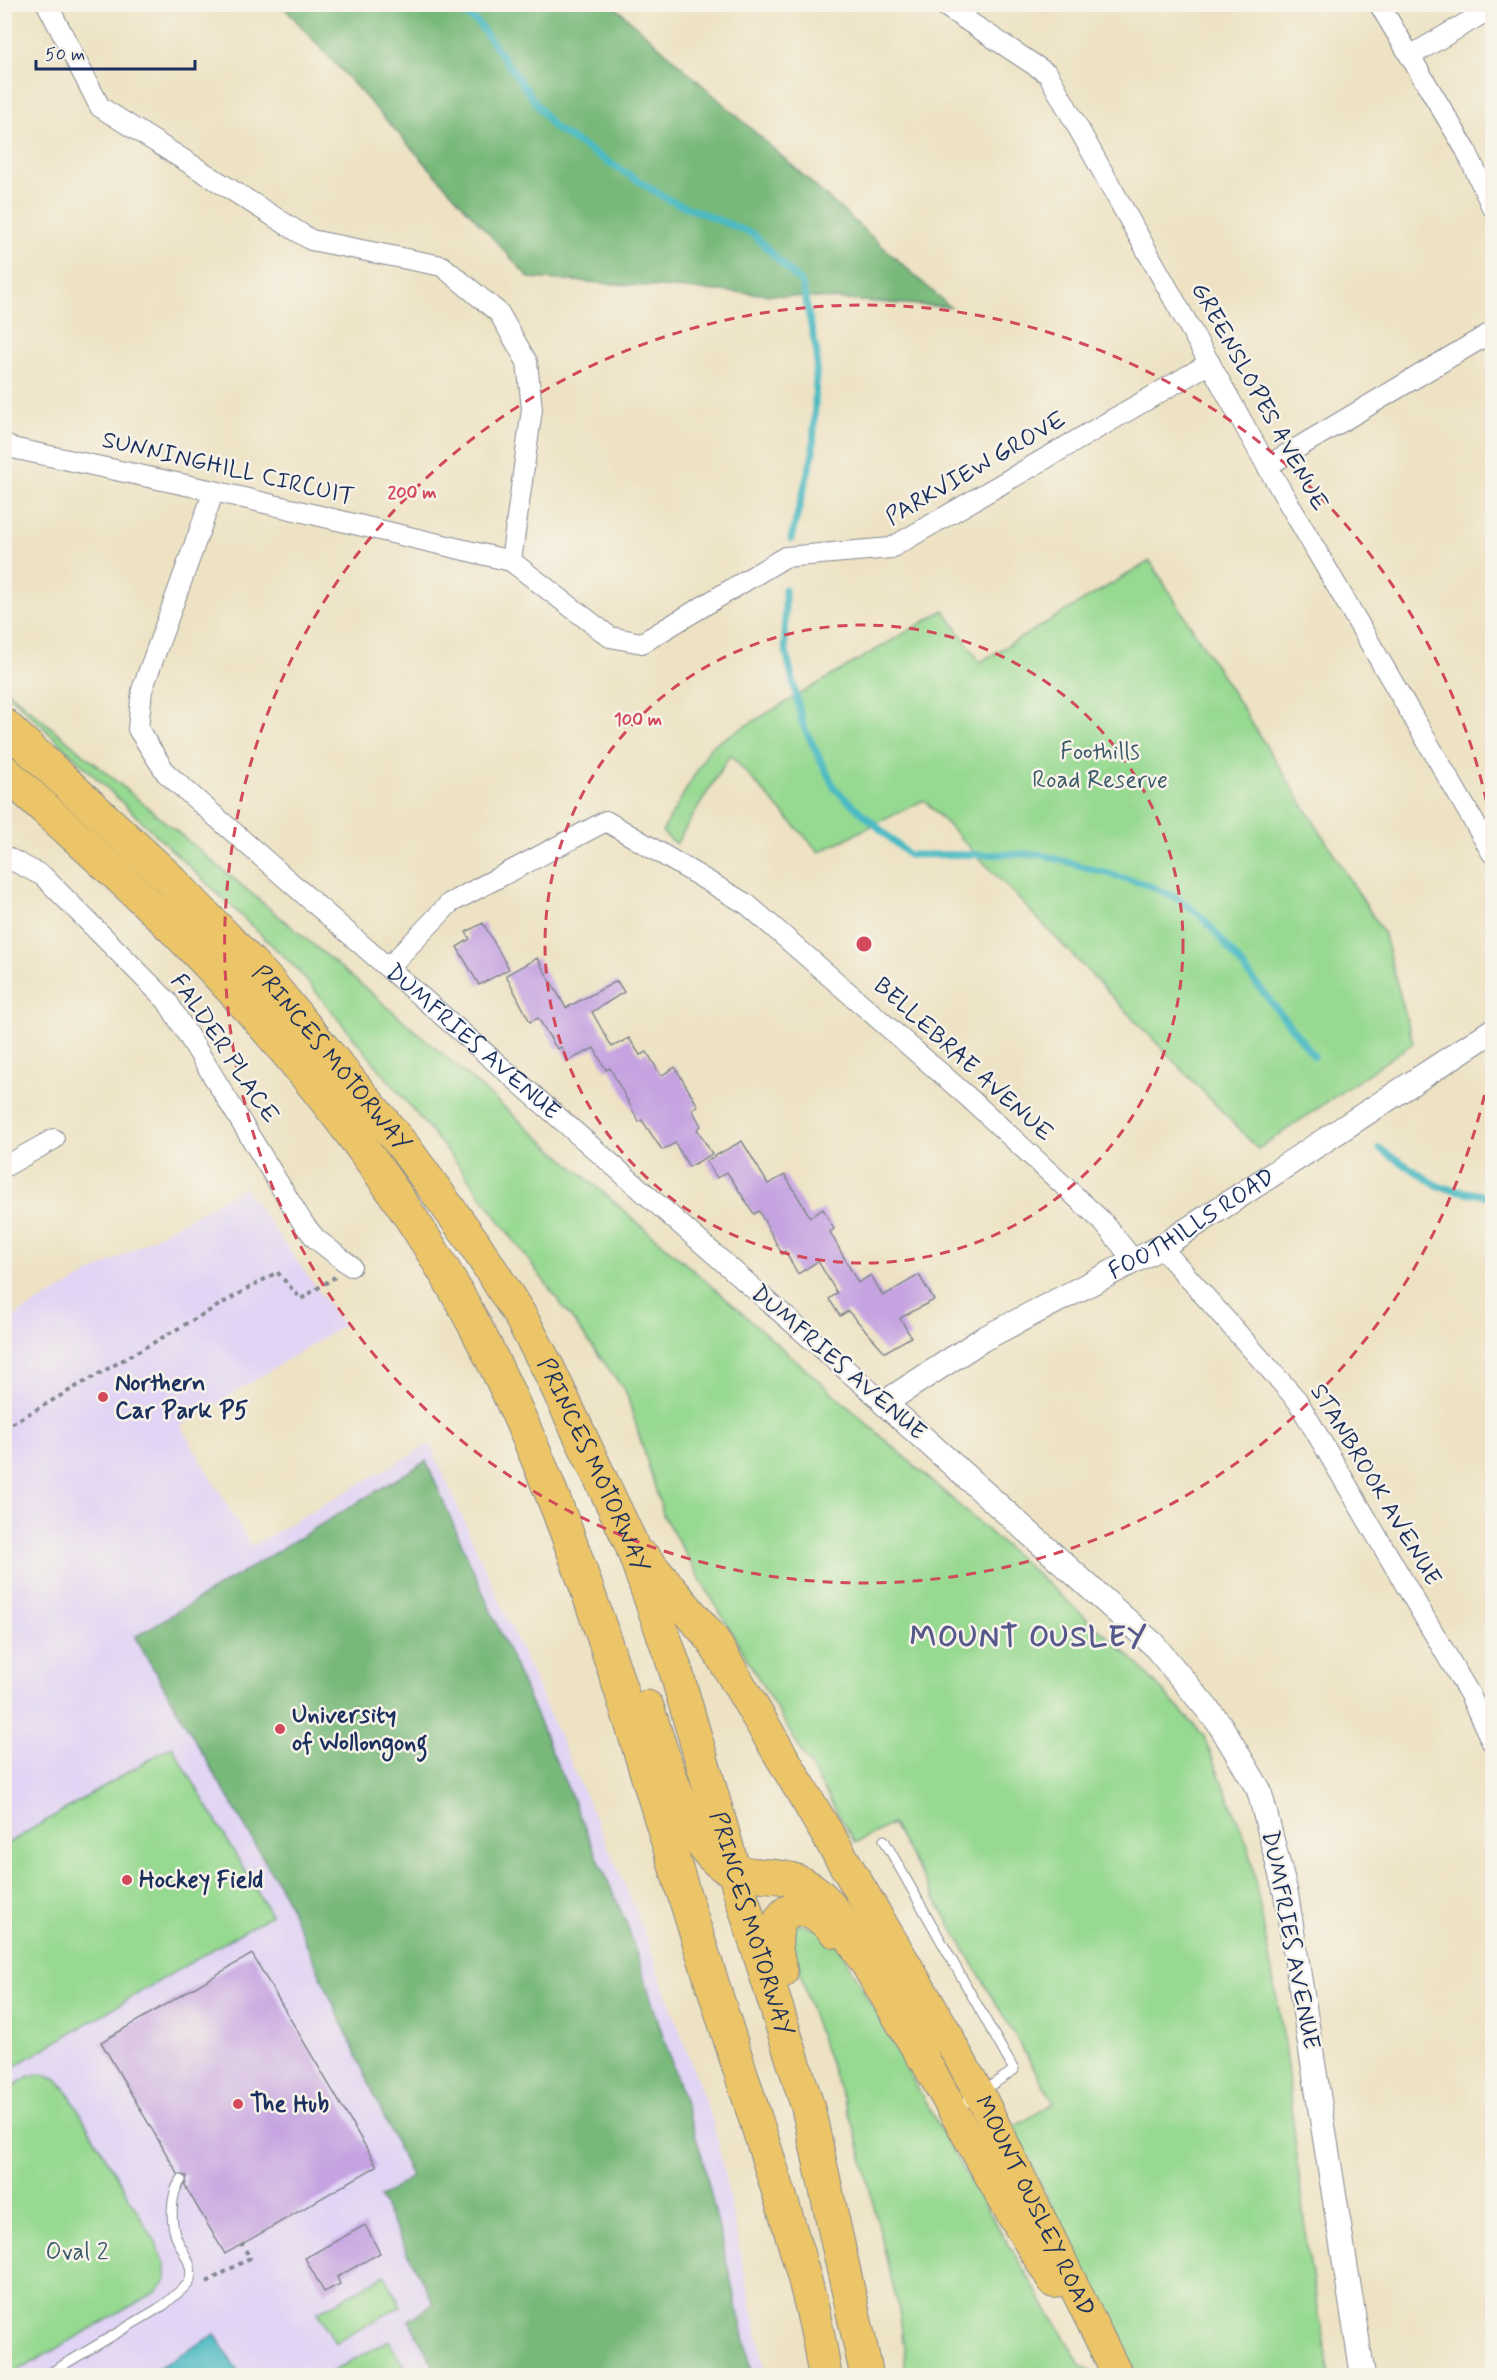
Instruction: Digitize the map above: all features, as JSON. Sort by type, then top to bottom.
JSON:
[{"type":"highway","name":"PRINCES MOTORWAY","points":[[4,725],[172,881],[260,973],[404,1147],[474,1243],[519,1314],[630,1541],[675,1668],[734,1871],[808,2108],[867,2376]]},
{"type":"highway","name":"PRINCES MOTORWAY","points":[[4,771],[226,984],[297,1063],[359,1142],[416,1224],[470,1317],[509,1396],[567,1538],[593,1609],[780,2197],[808,2291],[825,2376]]},
{"type":"highway","points":[[416,1224],[480,1316],[510,1368],[591,1551],[688,1821],[707,1853],[721,1865],[734,1871],[785,1876],[818,1894],[935,2046]]},
{"type":"highway","points":[[630,1541],[712,1639],[827,1830],[935,2046]]},
{"type":"highway","points":[[875,2376],[875,2350],[868,2287],[860,2248],[839,2182],[777,1958],[777,1927],[786,1914],[800,1909],[809,1910],[828,1923],[848,1948],[891,2017],[935,2046]]},
{"type":"main road","name":"MOUNT OUSLEY ROAD","points":[[935,2046],[980,2095],[1117,2376]]},
{"type":"main road","name":"MOUNT OUSLEY ROAD","points":[[935,2046],[953,2111],[1037,2257],[1117,2376]]},
{"type":"street","points":[[47,4],[100,107],[311,240],[442,266],[499,313],[527,362],[532,409],[511,561]]},
{"type":"street","name":"GREENSLOPES AVENUE","points":[[942,4],[1048,74],[1267,466],[1492,853]]},
{"type":"street","points":[[1379,4],[1482,178],[1492,207]]},
{"type":"street","points":[[1410,56],[1492,8]]},
{"type":"street","points":[[1267,466],[1492,332]]},
{"type":"street","name":"PARKVIEW GROVE","points":[[511,561],[610,637],[642,643],[785,557],[891,548],[1210,363]]},
{"type":"street","name":"SUNNINGHILL CIRCUIT","points":[[4,443],[12,448],[214,491],[511,561]]},
{"type":"street","name":"DUMFRIES AVENUE","points":[[214,491],[142,690],[138,729],[166,773],[884,1403],[1153,1644],[1219,1723],[1259,1790],[1286,1894],[1363,2376]]},
{"type":"street","name":"BELLEBRAE AVENUE","points":[[389,967],[450,903],[606,821],[748,905],[968,1097],[1103,1222],[1134,1261]]},
{"type":"street","name":"FALDER PLACE","points":[[4,856],[43,876],[167,1000],[303,1223],[316,1239],[351,1266]]},
{"type":"street","name":"FOOTHILLS ROAD","points":[[884,1403],[983,1339],[1161,1247],[1492,1031]]},
{"type":"street","points":[[4,1167],[54,1140]]},
{"type":"street","name":"STANBROOK AVENUE","points":[[1161,1247],[1297,1400],[1470,1695],[1492,1742]]},
{"type":"lane","points":[[884,1840],[1014,2070],[953,2111]]},
{"type":"lane","points":[[45,2376],[176,2298],[189,2283],[191,2265],[173,2226],[175,2188],[181,2180]]},
{"type":"path","points":[[4,1428],[277,1272],[302,1299],[351,1266]]},
{"type":"path","points":[[207,2282],[249,2258],[242,2244]]},
{"type":"shaded area","name":"University of Wollongong","points":[[244,1187],[343,1325],[181,1426],[251,1546],[430,1444],[637,1913],[714,2126],[766,2375],[5,2375],[4,1322]]},
{"type":"green space","points":[[282,5],[613,5],[950,307],[529,278]]},
{"type":"green space","name":"Foothills Road Reserve","points":[[1150,561],[1383,932],[1413,1043],[1258,1149],[924,800],[819,852],[730,755],[676,844],[662,832],[711,746],[944,610],[980,662]]},
{"type":"green space","points":[[4,688],[376,997],[715,1289],[1137,1663],[1203,1735],[1249,1848],[1283,2032],[1307,2247],[1330,2375],[1138,2375],[1108,2325],[1014,2127],[1054,2103],[892,1824],[855,1843],[664,1517],[626,1392],[456,1162],[297,969]]},
{"type":"green space","points":[[426,1461],[627,1925],[702,2156],[753,2375],[438,2375],[409,2320],[434,2304],[380,2198],[411,2177],[284,1894],[135,1637]]},
{"type":"green space","name":"Hockey Field","points":[[172,1746],[271,1915],[5,2072],[5,1845]]},
{"type":"green space","points":[[796,1924],[821,1929],[840,1949],[956,2157],[1081,2365],[1095,2375],[907,2375],[900,2315],[857,2136],[813,2018],[793,1948]]},
{"type":"green space","name":"Oval 2","points":[[43,2074],[57,2079],[67,2091],[156,2243],[165,2265],[167,2280],[156,2292],[10,2375],[5,2375],[5,2091],[31,2075]]},
{"type":"green space","points":[[385,2275],[401,2306],[335,2343],[318,2312]]},
{"type":"green space","points":[[389,2340],[406,2371],[398,2375],[326,2375]]},
{"type":"water","points":[[215,2334],[240,2375],[162,2375],[158,2368]]},
{"type":"building","points":[[483,923],[509,969],[479,985],[457,947],[470,939],[466,932]]},
{"type":"building","points":[[537,958],[566,1008],[617,981],[624,992],[592,1012],[612,1047],[629,1038],[640,1055],[647,1052],[661,1076],[675,1067],[698,1106],[692,1109],[701,1126],[697,1129],[712,1154],[689,1167],[675,1143],[662,1150],[642,1120],[639,1122],[610,1068],[606,1070],[594,1048],[568,1061],[561,1047],[557,1049],[538,1018],[530,1022],[506,975]]},
{"type":"building","points":[[742,1141],[768,1184],[785,1175],[810,1217],[823,1209],[834,1229],[830,1232],[858,1283],[871,1275],[883,1296],[919,1275],[934,1300],[900,1318],[911,1337],[885,1352],[848,1311],[840,1316],[829,1299],[837,1293],[818,1261],[798,1274],[785,1251],[782,1254],[759,1211],[754,1214],[727,1172],[717,1178],[706,1161]]},
{"type":"building","name":"The Hub","points":[[252,1954],[377,2166],[225,2254],[185,2186],[187,2176],[178,2174],[101,2042]]},
{"type":"building","points":[[365,2225],[380,2253],[337,2277],[340,2284],[324,2292],[305,2258]]},
{"type":"waterway","points":[[450,4],[478,23],[554,128],[669,200],[753,234],[802,284],[817,353],[813,453],[791,539]]},
{"type":"waterway","points":[[785,589],[785,647],[803,725],[835,789],[909,855],[1039,854],[1148,885],[1177,898],[1201,916],[1221,939],[1314,1056]]},
{"type":"waterway","points":[[1380,1149],[1440,1187],[1492,1197]]},
{"type":"place","name":"Northern Car Park P5","points":[[103,1397]]},
{"type":"place","name":"University of Wollongong","points":[[280,1729]]},
{"type":"place","name":"Hockey Field","points":[[127,1880]]},
{"type":"place","name":"The Hub","points":[[238,2104]]},
{"type":"district","name":"MOUNT OUSLEY","points":[[1029,1637]]}]
